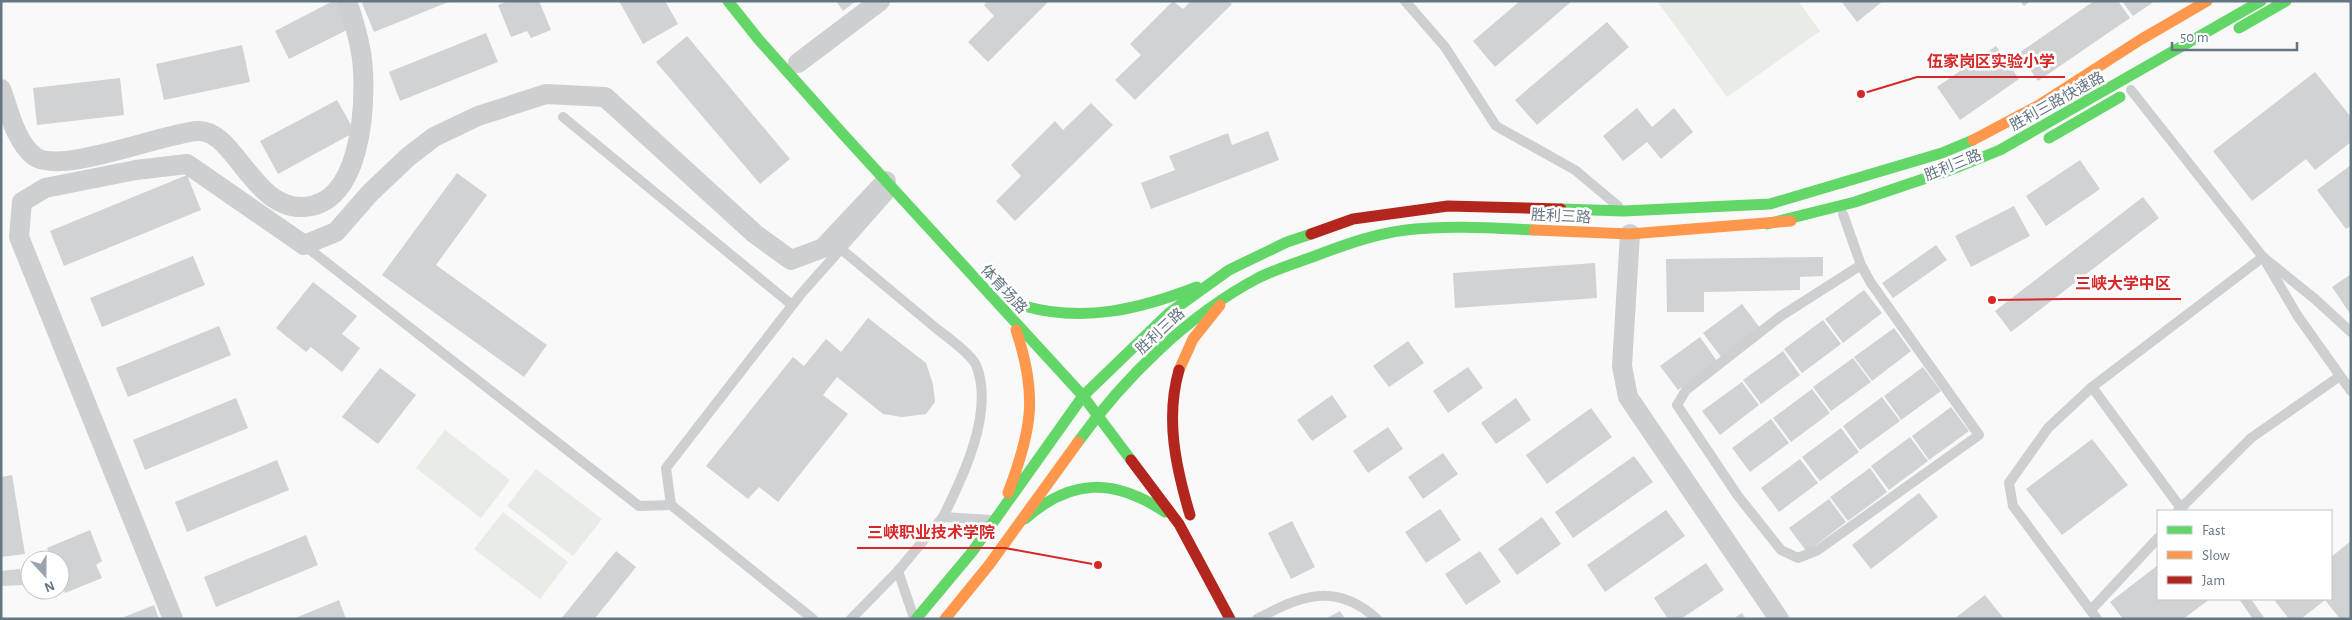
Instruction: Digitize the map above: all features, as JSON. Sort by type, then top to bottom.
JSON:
[{"type":"main road","name":"体育场路","points":[[728,1],[759,40],[890,186],[1083,396],[1179,524],[1230,619]]},
{"type":"main road","name":"胜利三路快速路","points":[[1854,196],[1953,169],[2000,150],[2262,1]]},
{"type":"main road","points":[[2232,32],[2286,1]]},
{"type":"main road","name":"胜利三路","points":[[916,619],[972,552],[1083,396],[1092,380],[1169,312],[1229,270],[1287,242],[1353,219],[1448,206],[1624,211],[1770,204],[1934,155],[1990,132],[2039,105],[2140,40],[2210,6]]},
{"type":"main road","points":[[2188,26],[2210,6]]},
{"type":"main road","name":"胜利三路快速路","points":[[1854,196],[1994,140],[2047,112],[2122,67]]},
{"type":"main road","points":[[2035,145],[2086,118],[2135,88]]},
{"type":"main road","name":"胜利三路","points":[[1992,166],[2018,154]]},
{"type":"main road","points":[[1770,204],[1854,196]]},
{"type":"main road","points":[[1767,224],[1854,196]]},
{"type":"main road","name":"胜利三路","points":[[945,619],[989,565],[1097,415],[1112,406],[1182,328],[1228,295],[1260,277],[1357,240],[1404,230],[1449,226],[1630,234],[1767,224],[1843,214],[1892,202]]},
{"type":"main road","name":"体育场路","points":[[1036,318],[1021,302],[1057,314],[1128,309],[1169,299],[1215,280]]},
{"type":"main road","points":[[1173,491],[1192,519],[1179,480],[1172,442],[1171,410],[1175,378],[1187,350],[1228,295]]},
{"type":"main road","points":[[998,515],[1022,457],[1029,432],[1032,395],[1026,356],[1012,319]]},
{"type":"main road","points":[[1092,380],[1112,406]]},
{"type":"main road","points":[[1018,524],[1049,499],[1073,490],[1098,487],[1121,489],[1144,499],[1157,506],[1179,524]]},
{"type":"street","points":[[1,89],[22,143],[34,157],[53,163],[114,152],[176,134],[201,131],[218,136],[258,186],[287,205],[304,207],[322,203],[337,190],[350,168],[358,146],[363,70],[358,33],[347,1]]},
{"type":"street","points":[[797,61],[880,1]]},
{"type":"street","points":[[173,619],[20,237],[22,202],[45,188],[136,170],[187,164],[304,245],[336,232],[376,187],[408,157],[434,138],[478,116],[546,94],[605,97],[755,234],[792,260],[823,248],[890,186]]},
{"type":"street","points":[[1630,234],[1622,366],[1628,397],[1779,619]]},
{"type":"lane","points":[[1406,1],[1445,47],[1496,126],[1575,170],[1624,211]]},
{"type":"lane","points":[[2135,88],[2263,257],[2297,315],[2351,391]]},
{"type":"lane","points":[[563,117],[792,305]]},
{"type":"lane","points":[[671,505],[666,468],[792,305],[890,186]]},
{"type":"lane","points":[[1843,214],[1861,265],[1871,283],[1979,435],[1818,550],[1798,558],[1781,550],[1738,496],[1677,405],[1686,390],[1781,316],[1861,265]]},
{"type":"lane","points":[[304,245],[639,506],[671,505],[813,619]]},
{"type":"lane","points":[[840,249],[954,342],[976,364],[982,397],[975,440],[964,476],[942,517],[898,571],[851,619]]},
{"type":"lane","points":[[2263,257],[2315,298],[2351,332]]},
{"type":"lane","points":[[2157,539],[2094,614],[2012,506],[2009,483],[2048,428],[2092,387],[2263,257]]},
{"type":"lane","points":[[2092,387],[2180,510],[2251,438],[2340,376]]},
{"type":"lane","points":[[942,517],[998,515]]},
{"type":"lane","points":[[898,571],[916,619]]},
{"type":"lane","points":[[1257,619],[1304,597],[1325,596],[1344,598],[1362,606],[1376,619]]},
{"type":"lane","points":[[2246,600],[2259,619]]},
{"type":"shaded area","points":[[1657,1],[1798,1],[1820,31],[1727,97]]},
{"type":"shaded area","points":[[445,430],[510,480],[481,518],[416,468]]},
{"type":"shaded area","points":[[536,469],[602,519],[573,556],[507,506]]},
{"type":"shaded area","points":[[503,512],[568,562],[540,599],[474,549]]},
{"type":"building","points":[[333,1],[338,1],[351,28],[289,59],[275,31]]},
{"type":"building","points":[[367,1],[451,1],[374,32],[362,3]]},
{"type":"building","points":[[508,1],[539,1],[551,30],[531,38],[527,31],[511,37],[498,5]]},
{"type":"building","points":[[619,1],[665,1],[678,24],[643,44]]},
{"type":"building","points":[[836,1],[856,1],[843,11]]},
{"type":"building","points":[[988,1],[1049,1],[988,62],[968,42],[994,16],[984,5]]},
{"type":"building","points":[[1173,1],[1183,9],[1191,1],[1229,1],[1232,4],[1135,100],[1115,80],[1141,55],[1130,44]]},
{"type":"building","points":[[1520,1],[1572,1],[1495,67],[1473,41]]},
{"type":"building","points":[[1841,1],[1883,1],[1857,22]]},
{"type":"building","points":[[2020,1],[2031,1],[2024,6]]},
{"type":"building","points":[[2094,1],[2118,1],[2130,18],[2038,81],[2019,53]]},
{"type":"building","points":[[2122,1],[2155,1],[2133,16]]},
{"type":"building","points":[[1607,22],[1629,47],[1537,125],[1515,100]]},
{"type":"building","points":[[486,33],[498,62],[400,101],[389,72]]},
{"type":"building","points":[[687,36],[790,159],[760,184],[656,62]]},
{"type":"building","points":[[242,45],[250,82],[164,100],[156,64]]},
{"type":"building","points":[[1996,46],[2019,79],[1960,120],[1937,87]]},
{"type":"building","points":[[2315,72],[2351,117],[2351,142],[2315,170],[2306,159],[2252,201],[2213,151]]},
{"type":"building","points":[[120,78],[124,115],[37,125],[33,88]]},
{"type":"building","points":[[337,100],[355,132],[278,174],[260,141]]},
{"type":"building","points":[[1091,103],[1113,125],[1015,221],[996,201],[1021,176],[1011,165],[1055,121],[1063,130]]},
{"type":"building","points":[[1637,108],[1652,127],[1674,108],[1693,132],[1661,159],[1647,142],[1623,161],[1603,136]]},
{"type":"building","points":[[1268,131],[1279,160],[1151,209],[1141,183],[1175,170],[1169,156],[1228,133],[1232,145]]},
{"type":"building","points":[[2080,160],[2100,189],[2046,226],[2026,196]]},
{"type":"building","points":[[2351,165],[2351,226],[2346,229],[2317,190]]},
{"type":"building","points":[[457,173],[487,195],[436,265],[547,345],[524,377],[382,275]]},
{"type":"building","points":[[187,175],[201,210],[64,266],[50,231]]},
{"type":"building","points":[[2143,197],[2159,218],[2011,332],[1995,311]]},
{"type":"building","points":[[2014,206],[2030,236],[1971,267],[1955,236]]},
{"type":"building","points":[[1936,245],[1947,260],[1893,298],[1882,283]]},
{"type":"building","points":[[193,256],[205,285],[102,327],[90,298]]},
{"type":"building","points":[[1823,257],[1823,276],[1800,277],[1800,290],[1704,292],[1704,312],[1667,312],[1666,259]]},
{"type":"building","points":[[1595,263],[1597,298],[1455,308],[1453,273]]},
{"type":"building","points":[[2351,274],[2351,315],[2332,287]]},
{"type":"building","points":[[313,282],[357,316],[342,334],[360,348],[342,372],[311,347],[306,352],[276,328]]},
{"type":"building","points":[[1864,290],[1882,313],[1843,343],[1825,319]]},
{"type":"building","points":[[1742,304],[1760,328],[1721,357],[1703,333]]},
{"type":"building","points":[[868,318],[926,363],[933,384],[935,402],[926,414],[902,417],[883,414],[837,377],[823,395],[848,414],[778,502],[759,487],[748,499],[706,466],[793,357],[804,366],[826,339],[841,352]]},
{"type":"building","points":[[1823,320],[1841,344],[1802,373],[1784,349]]},
{"type":"building","points":[[219,326],[231,355],[128,397],[116,368]]},
{"type":"building","points":[[1894,328],[1911,351],[1872,381],[1854,357]]},
{"type":"building","points":[[1700,337],[1717,361],[1678,390],[1660,366]]},
{"type":"building","points":[[1408,341],[1424,363],[1389,387],[1373,366]]},
{"type":"building","points":[[1783,351],[1800,375],[1761,404],[1743,380]]},
{"type":"building","points":[[1853,358],[1871,382],[1831,411],[1813,387]]},
{"type":"building","points":[[1468,367],[1483,388],[1448,413],[1433,391]]},
{"type":"building","points":[[1923,367],[1941,391],[1901,420],[1884,396]]},
{"type":"building","points":[[380,368],[416,395],[378,444],[342,417]]},
{"type":"building","points":[[1742,382],[1759,405],[1720,435],[1702,411]]},
{"type":"building","points":[[1812,389],[1830,413],[1791,442],[1773,418]]},
{"type":"building","points":[[1332,395],[1347,417],[1312,441],[1297,420]]},
{"type":"building","points":[[1882,397],[1900,421],[1860,450],[1843,426]]},
{"type":"building","points":[[236,398],[248,428],[145,470],[133,440]]},
{"type":"building","points":[[1516,398],[1531,420],[1496,444],[1481,423]]},
{"type":"building","points":[[1951,407],[1969,431],[1929,460],[1912,436]]},
{"type":"building","points":[[1591,408],[1612,437],[1547,484],[1526,455]]},
{"type":"building","points":[[1771,419],[1789,443],[1750,472],[1732,448]]},
{"type":"building","points":[[1388,427],[1403,449],[1368,473],[1353,451]]},
{"type":"building","points":[[1841,428],[1859,452],[1820,481],[1802,457]]},
{"type":"building","points":[[1910,437],[1928,461],[1889,490],[1871,466]]},
{"type":"building","points":[[2092,439],[2128,485],[2062,535],[2026,489]]},
{"type":"building","points":[[1443,453],[1458,474],[1423,499],[1408,477]]},
{"type":"building","points":[[1634,456],[1653,482],[1573,538],[1555,512]]},
{"type":"building","points":[[1800,459],[1818,483],[1779,512],[1761,488]]},
{"type":"building","points":[[277,460],[289,490],[187,532],[175,502]]},
{"type":"building","points":[[1870,468],[1887,492],[1848,521],[1830,497]]},
{"type":"building","points":[[12,475],[24,550],[20,550],[20,555],[1,557],[1,477]]},
{"type":"building","points":[[1919,493],[1938,517],[1871,569],[1852,545]]},
{"type":"building","points":[[1829,499],[1846,522],[1807,552],[1789,528]]},
{"type":"building","points":[[1440,509],[1461,540],[1426,563],[1405,532]]},
{"type":"building","points":[[1666,510],[1685,536],[1605,592],[1587,565]]},
{"type":"building","points":[[1542,517],[1561,544],[1517,575],[1498,549]]},
{"type":"building","points":[[1292,521],[1315,567],[1291,579],[1268,533]]},
{"type":"building","points":[[90,530],[102,561],[96,565],[102,578],[70,591],[70,550],[48,550],[47,548]]},
{"type":"building","points":[[306,535],[318,565],[216,607],[204,577]]},
{"type":"building","points":[[2351,541],[2351,619],[2340,619],[2325,600],[2332,600],[2332,556]]},
{"type":"building","points":[[616,551],[636,567],[596,617],[598,619],[561,619]]},
{"type":"building","points":[[1480,551],[1501,582],[1466,605],[1445,574]]},
{"type":"building","points":[[1706,563],[1724,590],[1681,619],[1668,619],[1654,598]]},
{"type":"building","points":[[2157,566],[2157,600],[2209,600],[2183,619],[2123,619],[2110,602]]},
{"type":"building","points":[[20,569],[20,585],[1,586],[1,571]]},
{"type":"building","points":[[1985,595],[2004,619],[1954,619]]},
{"type":"building","points":[[339,600],[346,619],[293,619]]},
{"type":"building","points":[[2325,600],[2301,619],[2289,619],[2275,601]]},
{"type":"building","points":[[154,605],[159,619],[119,619]]},
{"type":"building","points":[[1340,611],[1345,619],[1325,619]]},
{"type":"building","points":[[1742,613],[1746,619],[1733,619]]},
{"type":"traffic: fast","points":[[728,1],[759,40],[842,133],[1083,396],[1131,460]]},
{"type":"traffic: fast","points":[[1767,224],[1855,202],[1953,169],[2000,150],[2261,1]]},
{"type":"traffic: fast","points":[[2239,28],[2286,1]]},
{"type":"traffic: fast","points":[[2049,138],[2120,97]]},
{"type":"traffic: fast","points":[[1561,209],[1624,211],[1770,204],[1942,153],[1973,140]]},
{"type":"traffic: fast","points":[[1078,442],[1096,418],[1137,372],[1182,329],[1232,293],[1258,278],[1348,244],[1394,232],[1422,228],[1454,227],[1534,230]]},
{"type":"traffic: fast","points":[[916,619],[972,552],[1083,396],[1169,313],[1229,270],[1287,242],[1311,234]]},
{"type":"traffic: fast","points":[[1024,306],[1068,313],[1112,311],[1154,302],[1197,287]]},
{"type":"traffic: fast","points":[[1025,519],[1059,496],[1093,487],[1110,488],[1128,493],[1165,512]]},
{"type":"traffic: slow","points":[[1973,140],[2039,105],[2140,40],[2207,1]]},
{"type":"traffic: slow","points":[[1534,230],[1630,234],[1791,221]]},
{"type":"traffic: slow","points":[[1179,370],[1193,339],[1220,305]]},
{"type":"traffic: slow","points":[[1008,493],[1027,431],[1029,412],[1027,374],[1016,330]]},
{"type":"traffic: slow","points":[[945,619],[989,565],[1078,442]]},
{"type":"traffic: jam","points":[[1311,234],[1353,219],[1448,206],[1561,209]]},
{"type":"traffic: jam","points":[[1179,370],[1173,407],[1174,443],[1180,479],[1190,515]]},
{"type":"traffic: jam","points":[[1131,460],[1179,524],[1230,619]]},
{"type":"place","name":"伍家岗区实验小学","points":[[1861,94]]},
{"type":"place","name":"三峡大学中区","points":[[1992,300]]},
{"type":"place","name":"三峡职业技术学院","points":[[1098,565]]}]
